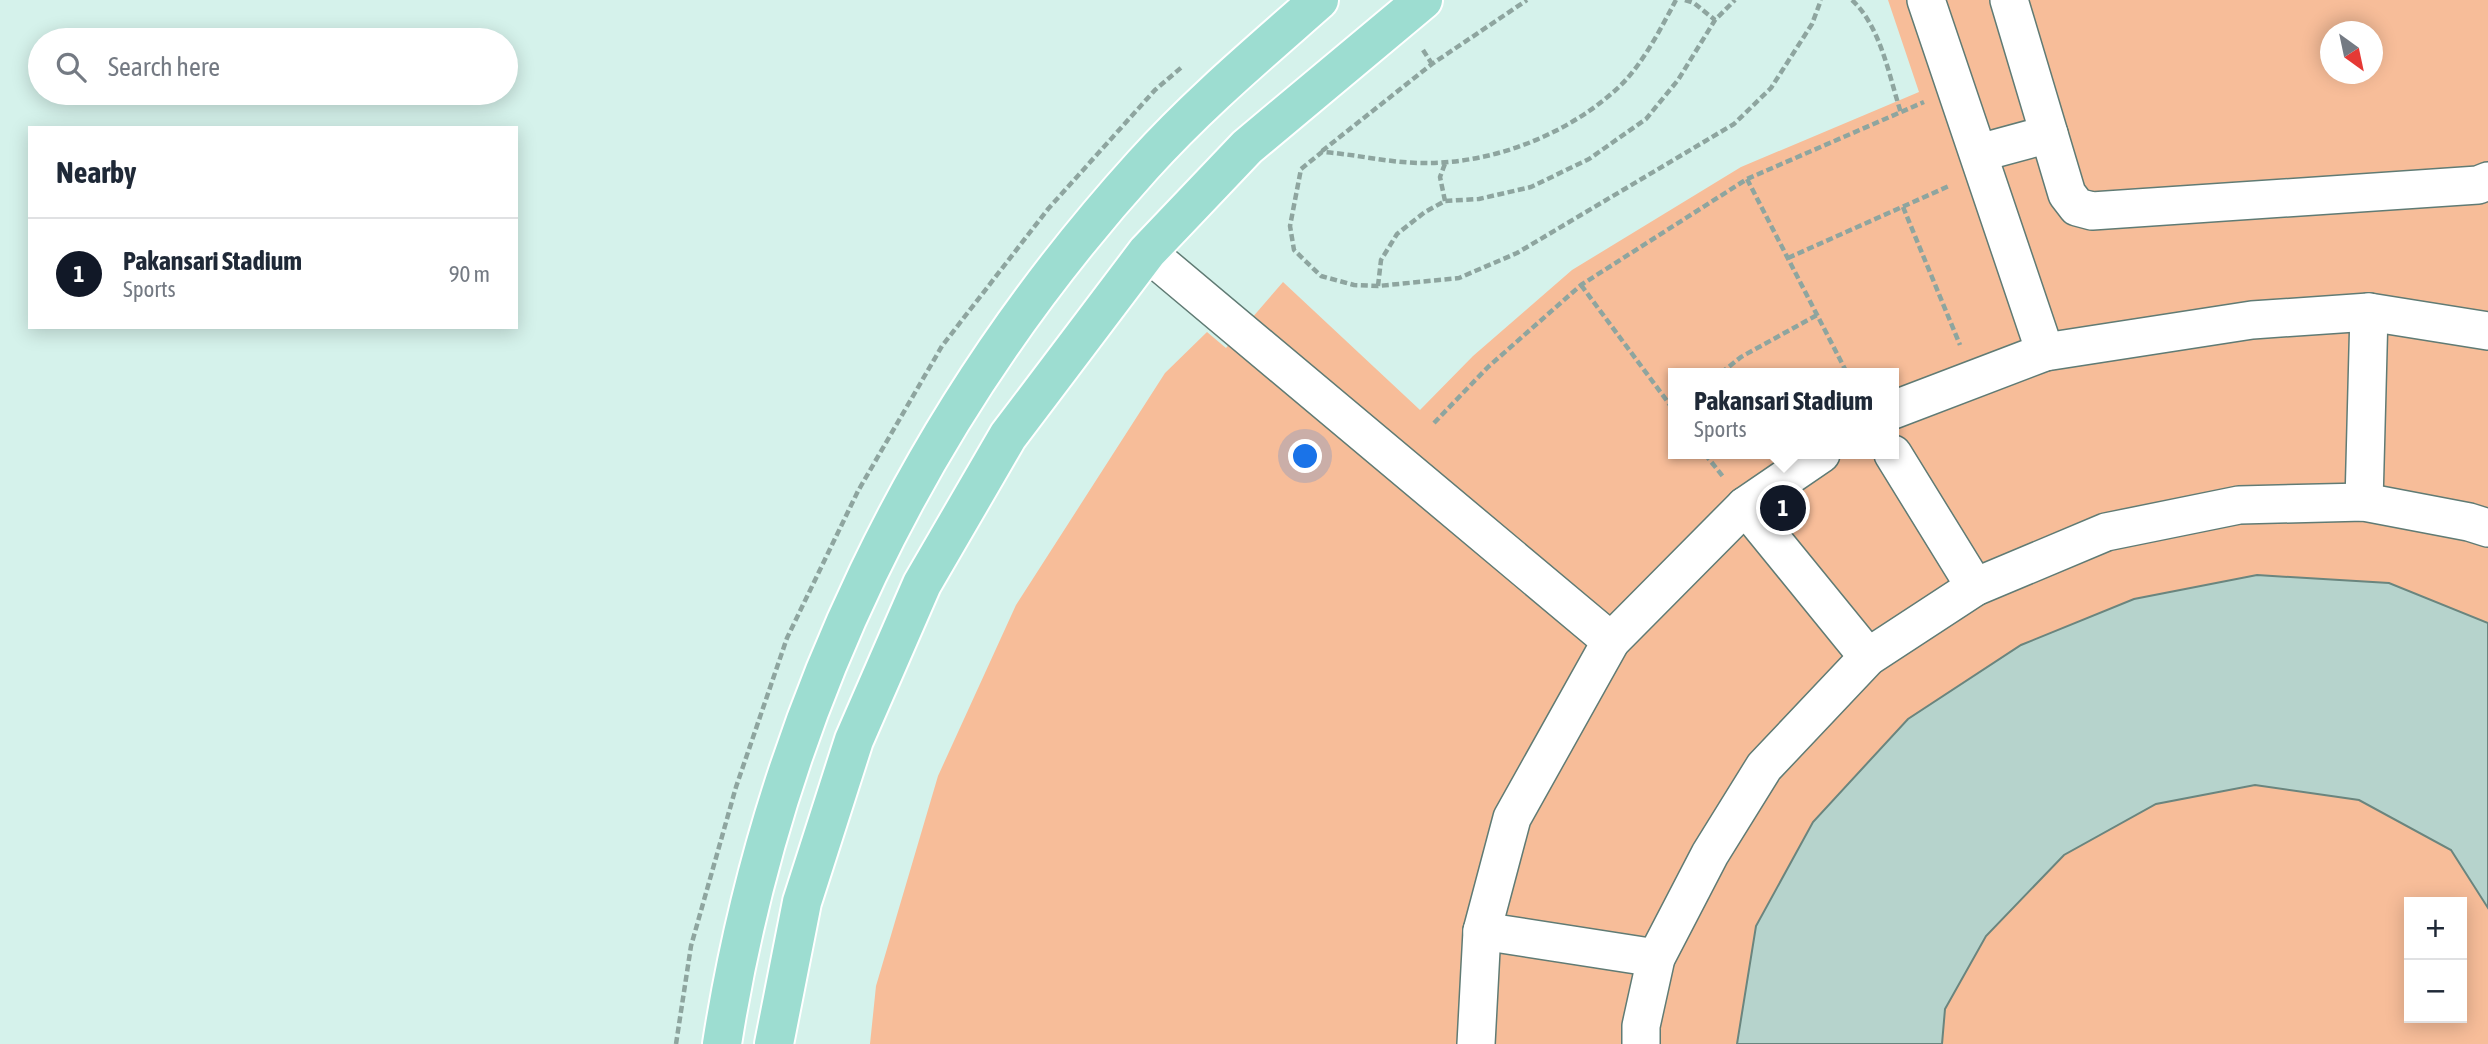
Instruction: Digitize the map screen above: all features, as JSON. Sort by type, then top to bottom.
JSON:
[{"type":"main road","points":[[722,1044],[735,958],[774,808],[827,662],[891,522],[970,387],[1083,237],[1144,164],[1235,73],[1319,0]]},
{"type":"main road","points":[[774,1044],[802,902],[854,740],[922,584],[1008,436],[1147,252],[1247,147],[1423,0]]},
{"type":"lane","points":[[1926,0],[1983,162],[2045,352]]},
{"type":"lane","points":[[2009,0],[2067,194],[2077,207],[2092,211],[2478,186],[2488,181]]},
{"type":"lane","points":[[1983,162],[2049,134]]},
{"type":"lane","points":[[1147,252],[1611,641]]},
{"type":"lane","points":[[2364,502],[2369,312]]},
{"type":"lane","points":[[1899,408],[2045,352],[2252,320],[2369,312],[2488,331]]},
{"type":"lane","points":[[1476,1044],[1482,931],[1512,818],[1611,641],[1745,506],[1814,459]]},
{"type":"lane","points":[[1896,459],[1975,587]]},
{"type":"lane","points":[[1641,1044],[1641,1026],[1656,958],[1710,854],[1764,767],[1868,657],[1975,587],[2106,532],[2239,505],[2364,502],[2488,528]]},
{"type":"lane","points":[[1745,506],[1868,657]]},
{"type":"lane","points":[[1482,931],[1656,958]]},
{"type":"path","points":[[1527,0],[1432,64],[1301,169],[1290,226],[1294,250],[1321,276],[1354,285],[1378,286],[1458,278],[1517,253],[1734,124],[1771,88],[1812,24],[1821,0]]},
{"type":"path","points":[[1322,152],[1423,163],[1508,151],[1567,125],[1622,84],[1659,31],[1676,0]]},
{"type":"path","points":[[1685,0],[1695,3],[1715,20]]},
{"type":"path","points":[[1378,286],[1381,260],[1396,234],[1445,201],[1479,199],[1531,187],[1588,159],[1646,119],[1678,80],[1715,20],[1735,0]]},
{"type":"path","points":[[1852,0],[1864,11],[1876,36],[1901,113]]},
{"type":"path","points":[[1434,423],[1488,367],[1581,285],[1747,179],[1957,90]]},
{"type":"path","points":[[1445,201],[1440,177],[1446,161]]},
{"type":"path","points":[[1788,258],[1903,207],[1983,162]]},
{"type":"path","points":[[1747,179],[1844,368]]},
{"type":"path","points":[[1903,207],[1974,379]]},
{"type":"path","points":[[1581,285],[1668,402]]},
{"type":"path","points":[[1727,368],[1741,357],[1817,315]]},
{"type":"shaded area","points":[[1888,0],[2488,0],[2488,1044],[870,1044],[876,986],[938,776],[1016,605],[1165,373],[1207,332],[1226,348],[1283,282],[1420,410],[1473,356],[1572,270],[1741,167],[1919,92]]},
{"type":"building","points":[[2257,575],[2389,583],[2488,623],[2488,908],[2451,850],[2359,800],[2255,785],[2156,804],[2064,855],[1986,936],[1945,1009],[1942,1044],[1737,1044],[1756,926],[1813,822],[1908,719],[2021,645],[2134,599]]},
{"type":"place","name":"Pakansari Stadium","points":[[1783,508]]}]
